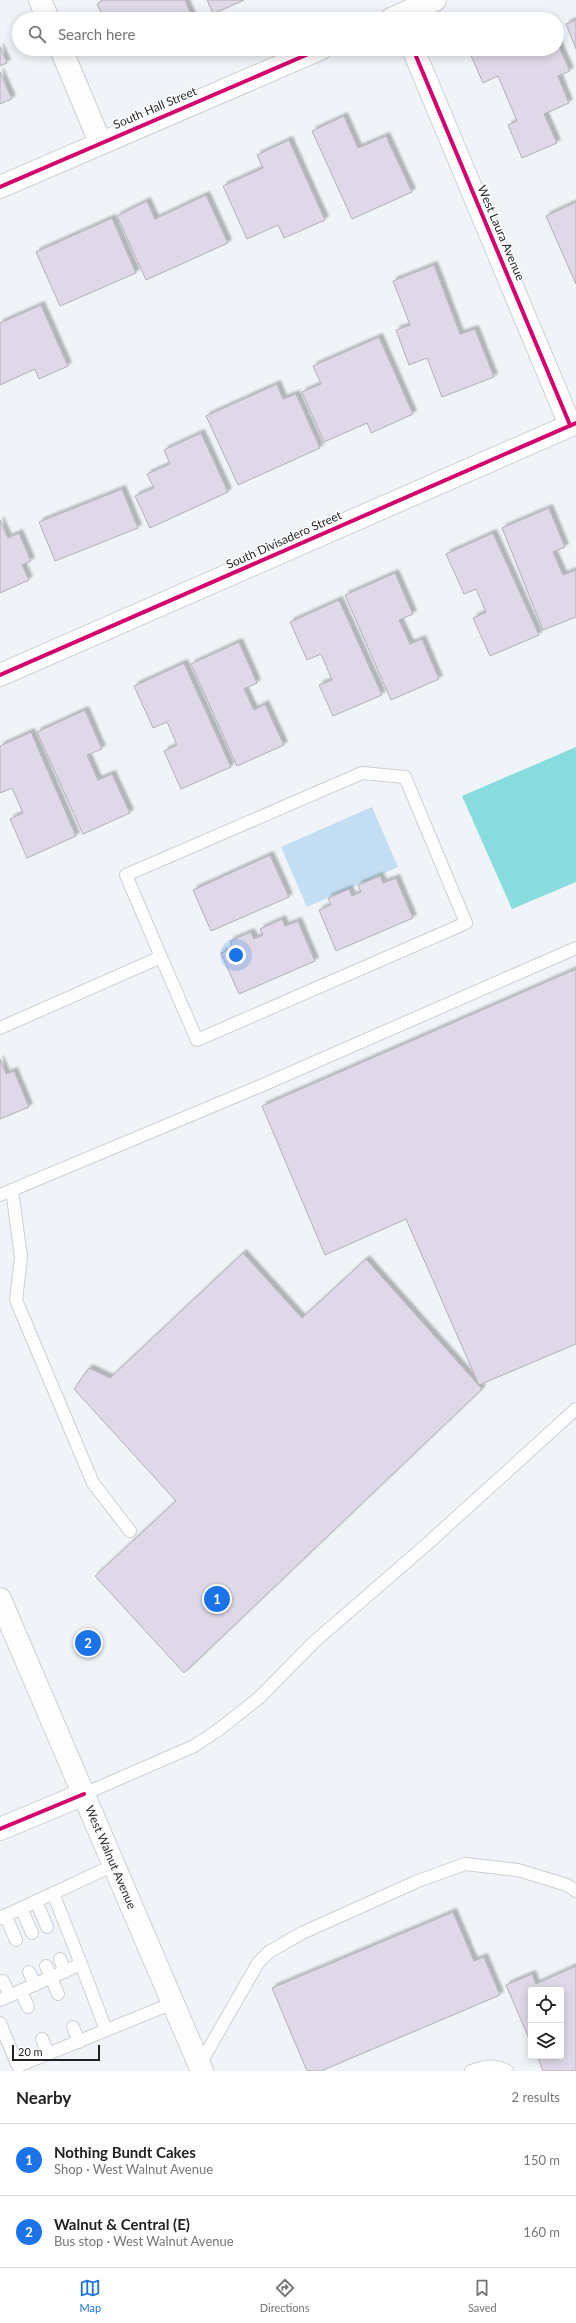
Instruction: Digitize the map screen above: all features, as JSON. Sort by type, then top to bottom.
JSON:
[{"type":"street","points":[[40,0],[45,12]]},
{"type":"street","points":[[410,12],[435,0]]},
{"type":"street","points":[[64,56],[100,142]]},
{"type":"street","name":"South Hall Street","points":[[0,187],[100,142],[303,56]]},
{"type":"street","name":"West Laura Avenue","points":[[416,56],[573,424]]},
{"type":"street","name":"South Divisadero Street","points":[[0,674],[573,424]]},
{"type":"street","name":"West Walnut Avenue","points":[[0,1599],[200,2068]]},
{"type":"street","points":[[0,1830],[84,1794]]},
{"type":"lane","points":[[362,773],[405,777],[466,923],[197,1040],[161,957],[126,875],[362,773]]},
{"type":"lane","points":[[0,1195],[258,1087],[576,948]]},
{"type":"lane","points":[[0,1028],[161,957]]},
{"type":"lane","points":[[12,1190],[21,1257],[16,1300],[92,1483],[130,1532]]},
{"type":"lane","points":[[84,1794],[194,1746],[227,1723],[260,1697],[314,1642],[426,1545],[576,1409]]},
{"type":"lane","points":[[200,2068],[258,1963],[269,1952],[302,1933],[418,1881],[465,1864],[518,1870],[567,1885],[576,1891]]},
{"type":"lane","points":[[16,1940],[3,1916],[114,1865]]},
{"type":"lane","points":[[53,1893],[106,2030]]},
{"type":"lane","points":[[36,1901],[47,1927]]},
{"type":"lane","points":[[21,1908],[32,1933]]},
{"type":"lane","points":[[60,1959],[65,1972]]},
{"type":"lane","points":[[3,1981],[5,1998],[81,1964]]},
{"type":"lane","points":[[46,1966],[58,1994]]},
{"type":"lane","points":[[30,1972],[35,1985]]},
{"type":"lane","points":[[21,1991],[28,2007]]},
{"type":"lane","points":[[0,2023],[18,2066],[173,2003]]},
{"type":"lane","points":[[73,2027],[79,2042]]},
{"type":"lane","points":[[42,2039],[48,2054]]},
{"type":"lane","points":[[471,2071],[483,2066],[491,2066],[500,2067],[507,2071]]},
{"type":"shaded area","points":[[372,807],[398,867],[307,907],[281,847]]},
{"type":"water","points":[[576,747],[576,882],[512,909],[462,796]]},
{"type":"building","points":[[103,0],[185,0],[190,12],[101,12],[97,4]]},
{"type":"building","points":[[207,0],[244,0],[217,12],[212,12]]},
{"type":"building","points":[[576,20],[576,49],[566,24]]},
{"type":"building","points":[[0,47],[7,63],[0,66]]},
{"type":"building","points":[[471,56],[563,56],[570,71],[558,76],[569,103],[544,114],[557,143],[522,158],[508,125],[517,121],[498,76],[483,83]]},
{"type":"building","points":[[0,72],[12,99],[0,104]]},
{"type":"building","points":[[344,116],[358,148],[386,136],[412,192],[352,219],[312,131]]},
{"type":"building","points":[[289,140],[325,220],[284,238],[278,225],[247,239],[223,186],[263,168],[257,155]]},
{"type":"building","points":[[206,195],[228,243],[146,280],[117,216],[147,201],[155,219]]},
{"type":"building","points":[[576,202],[576,284],[546,216]]},
{"type":"building","points":[[112,218],[136,273],[60,306],[36,252]]},
{"type":"building","points":[[434,265],[460,334],[475,329],[494,377],[442,397],[427,358],[409,365],[396,330],[410,325],[393,281]]},
{"type":"building","points":[[41,305],[68,366],[39,379],[35,369],[0,385],[0,323]]},
{"type":"building","points":[[379,337],[413,414],[371,433],[367,423],[324,442],[302,392],[321,384],[313,366]]},
{"type":"building","points":[[277,384],[283,399],[296,394],[320,448],[238,485],[206,416]]},
{"type":"building","points":[[201,433],[228,492],[150,528],[135,496],[154,488],[147,474],[170,464],[164,450]]},
{"type":"building","points":[[122,489],[138,528],[55,561],[39,522]]},
{"type":"building","points":[[549,508],[565,547],[553,552],[563,575],[576,570],[576,617],[543,630],[502,528]]},
{"type":"building","points":[[0,520],[8,538],[19,533],[31,561],[22,565],[29,580],[0,593]]},
{"type":"building","points":[[493,533],[539,635],[490,656],[473,618],[486,612],[476,589],[464,594],[446,554]]},
{"type":"building","points":[[395,573],[413,614],[399,620],[410,644],[422,639],[439,679],[391,700],[345,595]]},
{"type":"building","points":[[339,600],[382,695],[333,716],[319,685],[332,680],[321,654],[307,660],[290,622]]},
{"type":"building","points":[[239,642],[257,683],[244,689],[254,710],[265,704],[284,745],[237,766],[191,664]]},
{"type":"building","points":[[184,663],[231,767],[181,789],[164,751],[177,745],[167,722],[153,728],[134,686]]},
{"type":"building","points":[[85,710],[102,749],[87,755],[98,780],[112,774],[130,813],[83,834],[37,732]]},
{"type":"building","points":[[31,732],[76,836],[27,858],[10,819],[23,813],[12,788],[0,793],[0,746]]},
{"type":"building","points":[[270,855],[289,897],[211,931],[193,890]]},
{"type":"building","points":[[380,876],[383,883],[396,878],[413,918],[336,951],[319,910],[331,905],[328,898],[349,889],[352,896],[361,892],[358,885]]},
{"type":"building","points":[[282,919],[285,926],[298,921],[315,961],[239,994],[221,953],[233,948],[230,941],[251,932],[254,939],[263,935],[260,929]]},
{"type":"building","points":[[576,969],[576,1344],[479,1385],[406,1219],[325,1255],[262,1106]]},
{"type":"building","points":[[0,1059],[6,1074],[14,1071],[29,1107],[0,1119]]},
{"type":"building","points":[[243,1253],[302,1318],[366,1259],[482,1389],[184,1673],[95,1576],[176,1501],[74,1389],[89,1368],[110,1378]]},
{"type":"building","points":[[453,1912],[474,1961],[484,1957],[500,1995],[321,2071],[307,2071],[272,1988]]},
{"type":"building","points":[[576,1966],[576,2071],[543,2071],[538,2059],[564,2059],[564,1987],[528,1987],[528,2036],[506,1985],[532,1974],[536,1984]]},
{"type":"cycle path","points":[[0,187],[304,56]]},
{"type":"cycle path","points":[[416,56],[570,425]]},
{"type":"cycle path","points":[[0,675],[576,423]]},
{"type":"cycle path","points":[[0,1829],[84,1794]]},
{"type":"place","name":"Nothing Bundt Cakes","points":[[217,1599]]},
{"type":"place","name":"Walnut & Central (E)","points":[[88,1643]]}]
